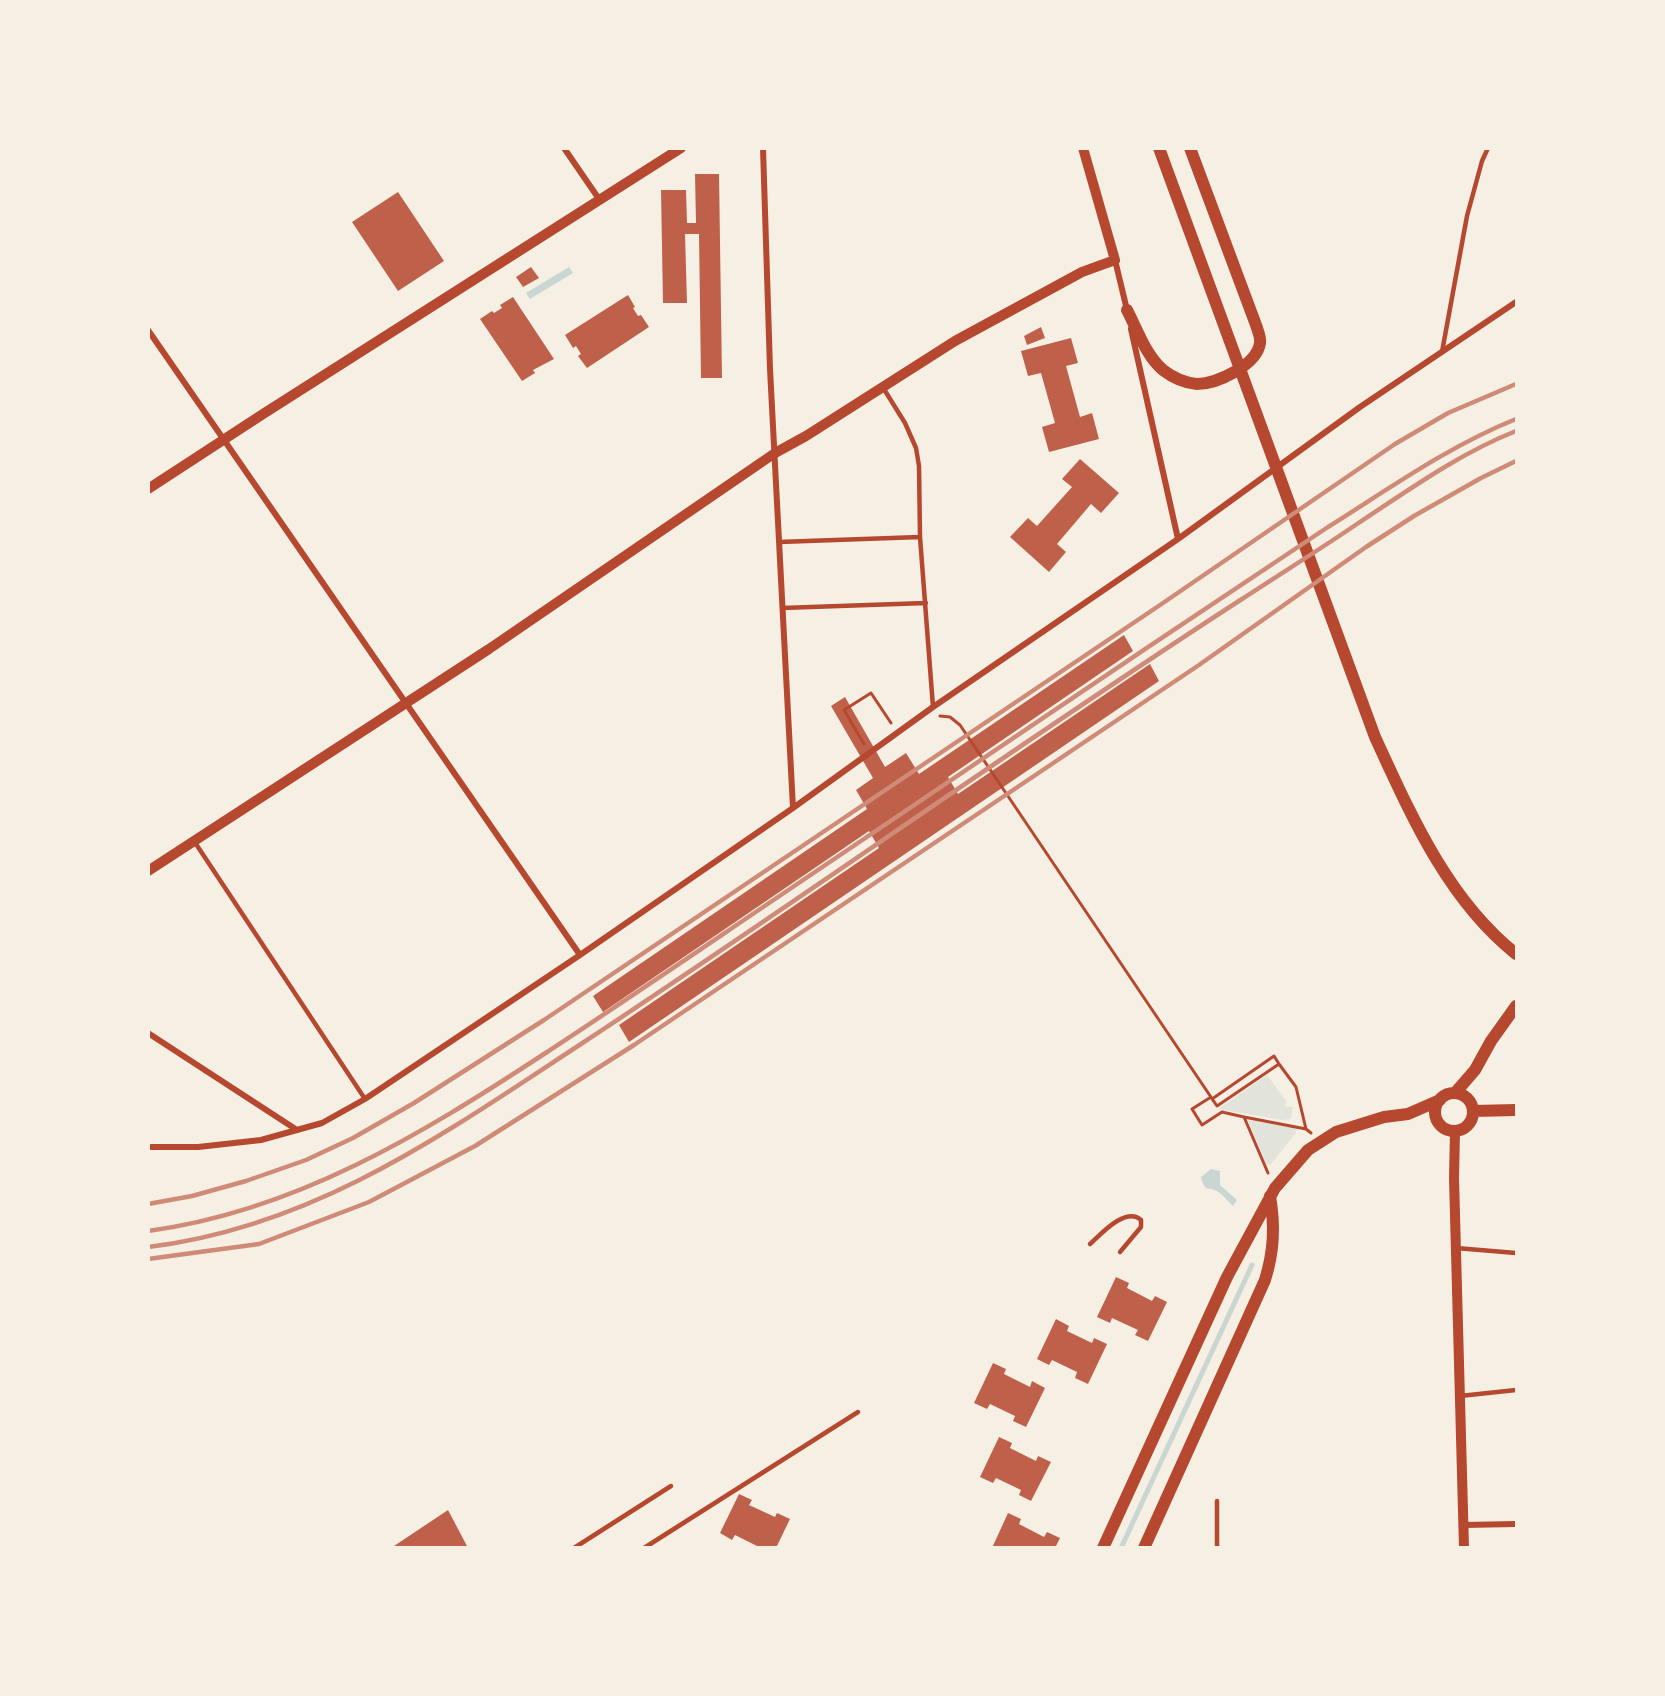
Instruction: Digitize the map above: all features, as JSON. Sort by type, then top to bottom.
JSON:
[{"type":"main road","points":[[1159,148],[1375,737],[1430,852],[1485,926],[1516,954]]},
{"type":"main road","points":[[1127,310],[1150,353],[1162,369],[1190,383],[1200,384],[1234,373],[1255,357],[1260,342],[1256,325],[1190,148]]},
{"type":"main road","points":[[1455,1094],[1475,1070],[1491,1041],[1516,1006]]},
{"type":"main road","points":[[1408,1114],[1438,1122],[1445,1128],[1455,1131],[1466,1127],[1472,1117],[1475,1070]]},
{"type":"main road","points":[[1102,1548],[1227,1277],[1272,1192],[1301,1157],[1336,1132],[1384,1117],[1408,1114],[1449,1094],[1463,1096],[1471,1106],[1516,1110]]},
{"type":"main road","points":[[1438,1122],[1435,1111],[1440,1100]]},
{"type":"main road","points":[[1144,1548],[1265,1280],[1273,1247],[1272,1192]]},
{"type":"main road","points":[[1254,1225],[1273,1247]]},
{"type":"street","points":[[564,148],[599,199]]},
{"type":"street","points":[[148,489],[681,148]]},
{"type":"street","points":[[763,148],[779,542],[793,808]]},
{"type":"street","points":[[1083,148],[1115,260],[1178,539]]},
{"type":"street","points":[[148,871],[489,649],[775,453],[806,436],[955,341],[1082,272],[1115,260]]},
{"type":"street","points":[[148,1147],[198,1147],[261,1140],[322,1123],[365,1100],[793,808],[897,732],[1178,539],[1360,407],[1516,302]]},
{"type":"street","points":[[148,330],[580,955]]},
{"type":"street","points":[[148,1033],[297,1130]]},
{"type":"street","points":[[1455,1131],[1464,1548]]},
{"type":"street","points":[[1464,1525],[1516,1524]]},
{"type":"lane","points":[[1442,352],[1467,216],[1482,161],[1488,148]]},
{"type":"lane","points":[[882,386],[905,423],[916,447],[919,466],[920,537],[933,707]]},
{"type":"lane","points":[[779,542],[920,537]]},
{"type":"lane","points":[[782,608],[926,603]]},
{"type":"lane","points":[[194,841],[365,1100]]},
{"type":"lane","points":[[1090,1244],[1119,1220],[1129,1216],[1137,1217],[1141,1220],[1141,1227],[1120,1252]]},
{"type":"lane","points":[[1456,1248],[1516,1253]]},
{"type":"lane","points":[[1459,1396],[1516,1390]]},
{"type":"lane","points":[[644,1548],[858,1412]]},
{"type":"lane","points":[[574,1548],[671,1486]]},
{"type":"lane","points":[[1216,1501],[1217,1548]]},
{"type":"path","points":[[868,751],[844,710],[871,693],[897,732]]},
{"type":"path","points":[[933,719],[950,717],[960,725],[1211,1097],[1217,1106],[1279,1064],[1274,1056],[1212,1099],[1217,1106],[1262,1076],[1279,1064]]},
{"type":"path","points":[[1262,1076],[1217,1106],[1212,1099],[1274,1056],[1296,1088],[1306,1129],[1319,1142]]},
{"type":"path","points":[[1211,1097],[1192,1109],[1202,1125],[1222,1112],[1306,1129]]},
{"type":"path","points":[[1244,1116],[1272,1192]]},
{"type":"shaded area","points":[[569,267],[573,273],[530,299],[526,293]]},
{"type":"shaded area","points":[[1267,1075],[1287,1102],[1284,1106],[1293,1107],[1291,1119],[1282,1120],[1218,1109]]},
{"type":"shaded area","points":[[1248,1120],[1296,1128],[1296,1133],[1270,1165],[1266,1164]]},
{"type":"shaded area","points":[[1211,1169],[1220,1171],[1220,1185],[1237,1200],[1233,1206],[1220,1193],[1204,1186],[1201,1177]]},
{"type":"building","points":[[695,174],[719,174],[722,378],[701,378],[699,234],[685,234],[687,303],[663,303],[661,190],[686,190],[687,223],[696,223]]},
{"type":"building","points":[[398,192],[444,261],[398,291],[352,222]]},
{"type":"building","points":[[531,267],[539,278],[523,287],[516,277]]},
{"type":"building","points":[[628,295],[638,316],[641,315],[649,327],[587,368],[578,356],[581,354],[576,346],[573,348],[565,335]]},
{"type":"building","points":[[513,297],[554,359],[533,370],[535,373],[522,381],[480,319],[502,308],[500,305]]},
{"type":"building","points":[[1041,327],[1045,338],[1027,345],[1024,336]]},
{"type":"building","points":[[1071,338],[1078,363],[1066,366],[1080,417],[1092,413],[1099,439],[1049,452],[1042,427],[1055,423],[1041,373],[1028,376],[1021,351]]},
{"type":"building","points":[[1080,459],[1119,493],[1101,513],[1091,504],[1057,544],[1066,552],[1049,572],[1010,537],[1028,518],[1037,526],[1072,487],[1062,479]]},
{"type":"building","points":[[1124,635],[1133,651],[948,777],[958,794],[1150,664],[1159,681],[629,1042],[619,1025],[879,848],[869,831],[603,1012],[593,996],[867,809],[856,790],[873,778],[831,706],[845,697],[885,767],[906,753],[919,774]]},
{"type":"building","points":[[1116,1277],[1129,1283],[1127,1288],[1152,1301],[1155,1296],[1167,1302],[1148,1341],[1135,1335],[1138,1330],[1112,1318],[1110,1323],[1097,1317]]},
{"type":"building","points":[[1056,1319],[1069,1326],[1067,1331],[1092,1343],[1094,1338],[1107,1344],[1088,1384],[1075,1378],[1077,1372],[1052,1360],[1049,1365],[1037,1359]]},
{"type":"building","points":[[993,1363],[1006,1369],[1004,1374],[1030,1387],[1032,1381],[1045,1388],[1026,1427],[1013,1421],[1015,1416],[990,1404],[987,1409],[974,1403]]},
{"type":"building","points":[[999,1437],[1012,1443],[1010,1448],[1036,1461],[1038,1456],[1051,1462],[1031,1501],[1019,1495],[1021,1490],[996,1478],[993,1483],[980,1477]]},
{"type":"building","points":[[739,1494],[752,1500],[749,1505],[775,1517],[777,1513],[790,1519],[776,1548],[761,1548],[735,1535],[732,1540],[720,1533]]},
{"type":"building","points":[[448,1510],[467,1546],[464,1548],[391,1548]]},
{"type":"building","points":[[1008,1513],[1021,1519],[1019,1524],[1044,1537],[1047,1532],[1060,1538],[1055,1548],[992,1548]]},
{"type":"waterway","points":[[1121,1548],[1252,1265]]},
{"type":"railway","points":[[148,1204],[192,1196],[246,1181],[306,1160],[353,1138],[414,1103],[544,1020],[1395,444],[1448,413],[1516,384]]},
{"type":"railway","points":[[148,1231],[203,1221],[255,1206],[306,1187],[356,1165],[451,1113],[602,1016],[1328,527],[1443,455],[1516,419]]},
{"type":"railway","points":[[148,1247],[209,1236],[267,1219],[323,1197],[428,1142],[664,989],[1159,653],[1454,461],[1516,431]]},
{"type":"railway","points":[[148,1259],[259,1244],[369,1202],[475,1146],[634,1045],[1199,665],[1366,547],[1414,516],[1516,461]]}]
